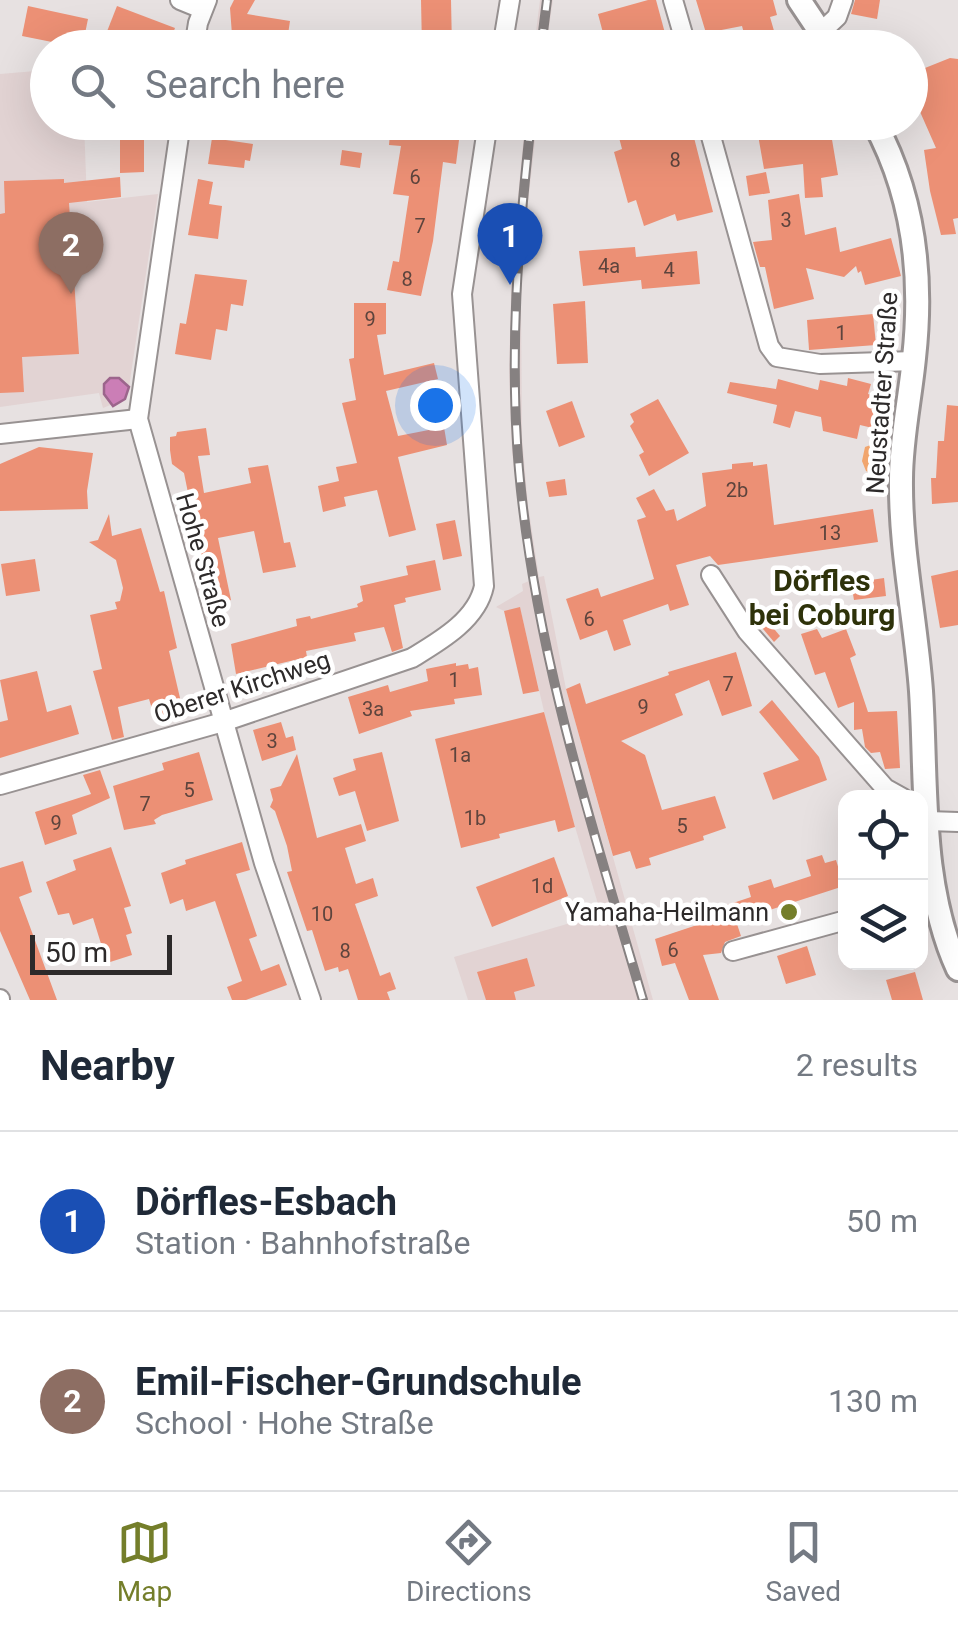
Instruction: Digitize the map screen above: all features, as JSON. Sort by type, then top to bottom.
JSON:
[{"type":"street","points":[[180,0],[205,5],[199,30]]},
{"type":"street","points":[[505,30],[510,0]]},
{"type":"street","points":[[674,0],[682,30]]},
{"type":"street","points":[[798,0],[819,30]]},
{"type":"street","points":[[831,30],[843,0]]},
{"type":"street","name":"Hohe Straße","points":[[178,140],[138,418],[264,863],[310,1000]]},
{"type":"street","name":"Oberer Kirchweg","points":[[0,785],[223,722],[412,658],[437,643],[481,601],[484,586],[462,294],[485,140]]},
{"type":"street","points":[[712,140],[769,346],[777,357],[820,364],[914,361]]},
{"type":"street","name":"Neustadter Straße","points":[[882,140],[897,172],[914,247],[919,305],[902,459],[902,524],[920,688],[915,790]]},
{"type":"street","points":[[0,434],[138,418]]},
{"type":"street","points":[[712,575],[747,631],[885,788],[891,790]]},
{"type":"street","points":[[928,822],[958,822]]},
{"type":"street","name":"Neustadter Straße","points":[[928,897],[958,969]]},
{"type":"street","points":[[733,951],[838,922]]},
{"type":"shaded area","points":[[540,0],[553,0],[549,30],[536,30]]},
{"type":"shaded area","points":[[30,71],[30,140],[85,140],[87,202],[158,194],[129,387],[125,399],[103,408],[99,393],[0,407],[0,74]]},
{"type":"shaded area","points":[[523,140],[535,140],[521,299],[522,437],[528,505],[539,577],[544,576],[566,689],[653,1000],[468,1000],[454,957],[601,914],[556,763],[520,608],[504,611],[496,607],[523,591],[522,584],[529,581],[512,452],[512,260]]},
{"type":"shaded area","points":[[110,378],[119,378],[129,387],[125,399],[113,406],[104,394],[104,384]]},
{"type":"shaded area","points":[[882,441],[879,477],[866,471],[862,461],[865,447]]},
{"type":"building","points":[[234,0],[255,0],[247,14],[290,21],[289,30],[232,30],[230,8]]},
{"type":"building","points":[[421,0],[451,0],[452,30],[422,30]]},
{"type":"building","points":[[656,0],[664,30],[602,30],[598,14]]},
{"type":"building","points":[[696,0],[773,0],[777,15],[770,17],[774,30],[743,30],[742,26],[705,30]]},
{"type":"building","points":[[855,0],[880,0],[877,19],[851,14]]},
{"type":"building","points":[[28,6],[88,19],[86,30],[30,30],[30,38],[22,36]]},
{"type":"building","points":[[117,6],[175,28],[174,30],[108,30]]},
{"type":"building","points":[[958,59],[958,218],[953,219],[956,234],[941,235],[930,191],[924,150],[936,148],[928,130],[928,67]]},
{"type":"building","points":[[120,140],[144,140],[144,172],[120,173]]},
{"type":"building","points":[[212,140],[253,144],[250,161],[245,160],[244,168],[208,164]]},
{"type":"building","points":[[389,140],[459,140],[456,164],[443,162],[421,296],[387,290],[393,261],[399,262],[409,196],[393,194],[401,146],[389,145]]},
{"type":"building","points":[[620,140],[695,140],[713,212],[677,221],[675,214],[644,226],[636,200],[628,203],[614,152],[622,149]]},
{"type":"building","points":[[759,140],[832,140],[838,175],[821,178],[823,197],[805,198],[803,164],[764,169]]},
{"type":"building","points":[[342,150],[362,153],[360,168],[340,165]]},
{"type":"building","points":[[766,172],[770,193],[749,196],[746,176]]},
{"type":"building","points":[[120,177],[121,197],[69,203],[79,354],[22,357],[24,392],[0,393],[0,214],[5,213],[4,181],[64,179],[64,183]]},
{"type":"building","points":[[198,179],[213,182],[209,204],[222,206],[218,239],[188,235]]},
{"type":"building","points":[[799,194],[805,235],[836,227],[840,252],[891,238],[901,276],[865,285],[856,266],[844,277],[806,268],[814,299],[774,309],[765,267],[760,267],[753,242],[772,240],[768,200]]},
{"type":"building","points":[[635,247],[636,257],[697,251],[700,284],[642,289],[641,280],[583,286],[579,251]]},
{"type":"building","points":[[195,274],[247,280],[243,306],[231,304],[227,331],[216,329],[211,360],[175,354],[180,323],[186,324]]},
{"type":"building","points":[[585,301],[588,363],[557,364],[553,304]]},
{"type":"building","points":[[354,303],[386,303],[386,334],[377,335],[384,375],[434,363],[438,379],[386,391],[398,436],[444,427],[447,445],[398,457],[416,530],[389,537],[377,490],[344,497],[346,506],[323,512],[318,486],[339,481],[336,467],[357,463],[342,403],[356,400],[349,359],[354,358]]},
{"type":"building","points":[[873,314],[876,345],[809,350],[807,320]]},
{"type":"building","points":[[848,378],[871,384],[868,394],[892,400],[885,431],[860,425],[857,439],[823,431],[821,417],[795,411],[790,428],[773,423],[777,405],[727,393],[730,382],[776,389],[778,379],[818,390],[820,380],[847,386]]},
{"type":"building","points":[[658,399],[689,453],[649,476],[639,455],[644,452],[630,426],[634,422],[630,414]]},
{"type":"building","points":[[572,401],[585,437],[559,447],[546,411]]},
{"type":"building","points":[[947,405],[958,406],[958,502],[932,504],[931,478],[936,478],[938,441],[944,441]]},
{"type":"building","points":[[206,428],[210,455],[198,456],[204,493],[251,483],[248,468],[268,465],[284,543],[290,542],[296,567],[263,573],[254,531],[218,538],[231,600],[215,604],[184,473],[172,464],[170,450],[170,437],[177,432]]},
{"type":"building","points":[[39,447],[93,453],[88,509],[0,511],[0,464]]},
{"type":"building","points":[[753,462],[753,466],[767,464],[774,525],[873,509],[878,542],[718,565],[710,556],[676,565],[689,605],[670,611],[668,604],[623,620],[631,645],[614,651],[607,630],[580,640],[566,599],[598,588],[601,597],[654,579],[637,520],[646,517],[636,498],[654,489],[666,511],[674,509],[677,521],[706,506],[702,473]]},
{"type":"building","points":[[565,479],[567,495],[549,497],[546,482]]},
{"type":"building","points":[[109,514],[112,536],[141,528],[160,592],[164,591],[177,648],[169,651],[184,715],[156,722],[149,699],[118,707],[124,737],[112,740],[93,671],[102,669],[90,615],[117,609],[115,602],[120,601],[123,588],[116,560],[89,542],[98,540]]},
{"type":"building","points":[[455,520],[462,556],[443,560],[436,524]]},
{"type":"building","points":[[35,559],[40,591],[6,596],[1,564]]},
{"type":"building","points":[[435,560],[441,590],[405,598],[406,602],[394,605],[403,648],[392,652],[384,627],[354,633],[356,641],[306,651],[307,657],[236,674],[231,644],[297,626],[296,619],[358,607],[363,601],[360,586],[408,575],[406,566]]},
{"type":"building","points":[[958,570],[958,625],[940,628],[931,576]]},
{"type":"building","points":[[884,578],[886,596],[854,600],[851,583]]},
{"type":"building","points":[[520,607],[539,691],[523,694],[504,611]]},
{"type":"building","points":[[759,611],[780,636],[774,642],[752,616]]},
{"type":"building","points":[[817,629],[822,638],[846,629],[856,655],[850,658],[868,712],[897,711],[900,768],[885,769],[880,752],[871,753],[865,747],[862,729],[854,730],[854,702],[838,708],[825,672],[815,675],[801,634]]},
{"type":"building","points":[[736,652],[752,706],[722,716],[709,680],[675,694],[683,715],[621,741],[645,755],[662,810],[715,796],[726,828],[703,836],[704,840],[649,858],[651,865],[636,869],[630,851],[613,856],[566,689],[580,683],[586,704],[669,675],[668,672]]},
{"type":"building","points":[[468,664],[469,669],[478,667],[482,695],[410,711],[412,716],[359,734],[348,697],[388,685],[390,692],[428,681],[426,669]]},
{"type":"building","points":[[37,671],[47,712],[71,705],[79,734],[0,758],[0,722],[8,720],[0,680]]},
{"type":"building","points":[[772,700],[819,757],[827,780],[773,800],[763,773],[799,760],[759,712]]},
{"type":"building","points":[[544,712],[575,827],[558,832],[555,820],[461,848],[435,739]]},
{"type":"building","points":[[281,722],[286,738],[293,736],[296,750],[262,761],[253,730]]},
{"type":"building","points":[[199,752],[213,800],[162,815],[154,820],[156,824],[124,830],[113,786],[164,770],[162,763]]},
{"type":"building","points":[[382,752],[399,821],[367,831],[355,791],[339,796],[333,778],[356,770],[353,759]]},
{"type":"building","points":[[297,754],[317,838],[361,824],[366,841],[345,848],[356,884],[373,878],[378,896],[355,904],[380,976],[390,972],[396,989],[387,992],[390,1000],[358,1000],[348,969],[325,971],[312,930],[307,931],[287,872],[292,871],[287,846],[270,807],[270,789],[281,786]]},
{"type":"building","points":[[100,770],[110,798],[72,815],[77,834],[45,845],[35,812],[91,794],[83,775]]},
{"type":"building","points":[[242,842],[250,870],[236,874],[257,936],[249,939],[261,971],[279,964],[287,985],[246,1000],[232,1000],[227,987],[242,981],[215,901],[186,911],[183,899],[170,904],[161,873],[186,864],[185,860]]},
{"type":"building","points":[[111,847],[131,906],[124,908],[132,933],[126,935],[132,955],[107,963],[93,918],[73,925],[69,913],[58,915],[46,882],[76,870],[73,860]]},
{"type":"building","points":[[822,855],[825,863],[836,860],[838,888],[736,921],[741,936],[725,942],[721,953],[703,955],[719,1000],[689,1000],[675,963],[662,966],[655,939],[697,925],[694,916],[751,897],[748,886],[771,879],[774,888],[811,876],[806,860]]},
{"type":"building","points":[[554,857],[568,896],[492,927],[476,887]]},
{"type":"building","points":[[23,861],[32,892],[19,897],[57,1000],[30,1000],[0,931],[0,868]]},
{"type":"building","points":[[807,946],[816,975],[786,984],[777,956]]},
{"type":"building","points":[[527,958],[535,986],[514,992],[516,1000],[486,1000],[477,972]]},
{"type":"building","points":[[915,972],[923,1000],[892,1000],[886,980]]},
{"type":"railway","points":[[543,30],[547,0]]},
{"type":"railway","points":[[529,140],[515,340],[516,426],[527,538],[568,738],[643,1000]]},
{"type":"place","name":"Dörfles-Esbach","points":[[510,285]]},
{"type":"place","name":"Emil-Fischer-Grundschule","points":[[71,294]]},
{"type":"place","name":"Yamaha-Heilmann","points":[[789,912]]},
{"type":"district","name":"Dörfles bei Coburg","points":[[822,597]]}]
